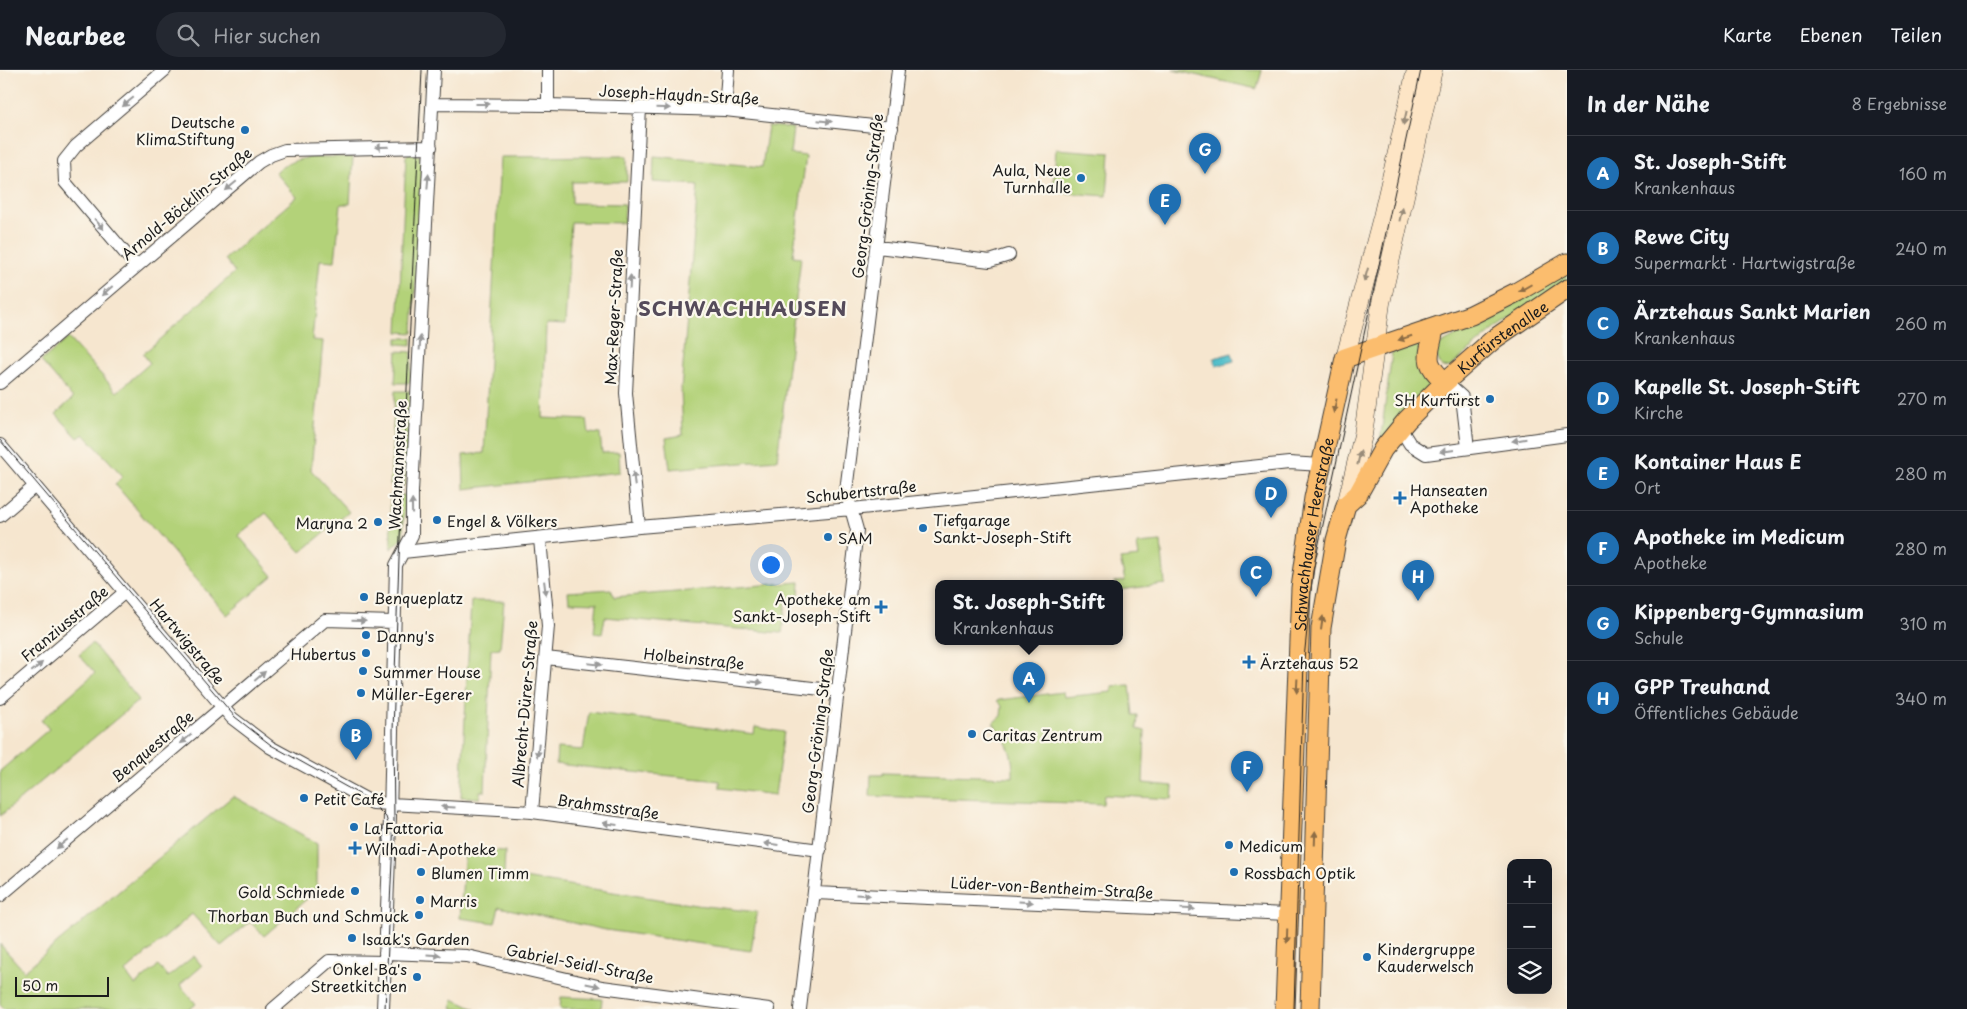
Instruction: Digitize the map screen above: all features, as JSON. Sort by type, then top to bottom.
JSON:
[{"type":"main road","name":"Schwachhauser Heerstraße","points":[[1285,1009],[1301,588],[1314,498],[1345,358],[1382,217],[1416,70]]},
{"type":"main road","name":"Schwachhauser Heerstraße","points":[[1310,1009],[1322,628],[1336,540],[1363,435],[1382,304],[1433,70]]},
{"type":"main road","name":"Kurfürstenallee","points":[[1345,358],[1434,329],[1488,307],[1567,263]]},
{"type":"main road","name":"Kurfürstenallee","points":[[1346,505],[1358,494],[1383,449],[1400,428],[1445,382],[1494,339],[1567,289]]},
{"type":"main road","points":[[1434,329],[1428,360],[1431,369],[1445,382]]},
{"type":"street","points":[[136,266],[65,182],[64,161],[76,146],[165,70]]},
{"type":"street","name":"Wachmannstraße","points":[[382,1009],[391,804],[396,565],[412,535],[413,465],[434,104],[434,70]]},
{"type":"street","points":[[548,70],[548,105]]},
{"type":"street","points":[[725,110],[728,70]]},
{"type":"street","name":"Georg-Gröning-Straße","points":[[800,1009],[857,530],[846,491],[878,247],[898,70]]},
{"type":"street","name":"Joseph-Haydn-Straße","points":[[434,104],[725,110],[892,128]]},
{"type":"street","name":"Max-Reger-Straße","points":[[639,527],[626,393],[640,108]]},
{"type":"street","name":"Arnold-Böcklin-Straße","points":[[0,383],[259,162],[271,155],[285,150],[431,147]]},
{"type":"street","points":[[878,247],[990,261],[1009,255]]},
{"type":"street","points":[[1445,382],[1462,397],[1468,448]]},
{"type":"street","points":[[1400,428],[1410,444],[1426,454],[1567,434]]},
{"type":"street","name":"Hartwigstraße","points":[[0,445],[223,708],[242,727],[270,747],[367,801],[391,804]]},
{"type":"street","name":"Schubertstraße","points":[[403,552],[540,539],[639,527],[852,509],[1288,463],[1322,465]]},
{"type":"street","points":[[0,516],[35,486]]},
{"type":"street","name":"Albrecht-Dürer-Straße","points":[[532,812],[548,626],[540,539]]},
{"type":"street","name":"Franziusstraße","points":[[0,698],[125,592]]},
{"type":"street","name":"Benquestraße","points":[[0,896],[325,620],[394,622]]},
{"type":"street","name":"Holbeinstraße","points":[[546,658],[839,691]]},
{"type":"street","name":"Brahmsstraße","points":[[391,804],[532,812],[820,850]]},
{"type":"street","name":"Lüder-von-Bentheim-Straße","points":[[815,893],[1288,914]]},
{"type":"street","name":"Gabriel-Seidl-Straße","points":[[273,1009],[329,961],[467,956],[602,987],[769,1009]]},
{"type":"green space","points":[[1173,70],[1262,70],[1257,89]]},
{"type":"green space","points":[[768,126],[793,128],[790,154],[806,156],[793,256],[801,257],[777,460],[670,469],[666,438],[683,435],[681,390],[698,185],[653,182],[654,156],[762,167]]},
{"type":"green space","name":"Aula, Neue Turnhalle","points":[[1056,149],[1110,153],[1107,196],[1053,192]]},
{"type":"green space","points":[[409,153],[420,156],[422,162],[413,333],[398,332],[406,156]]},
{"type":"green space","points":[[627,156],[627,182],[572,182],[572,203],[625,204],[624,223],[571,222],[565,325],[546,324],[543,418],[587,420],[589,433],[600,434],[602,453],[619,452],[620,472],[464,489],[463,455],[484,453],[500,157]]},
{"type":"green space","points":[[312,157],[353,157],[350,204],[341,204],[335,261],[320,260],[312,340],[323,341],[311,470],[349,512],[301,552],[266,513],[238,535],[273,576],[227,615],[115,484],[123,476],[84,434],[78,438],[56,414],[73,398],[41,361],[68,338],[117,392],[150,363],[143,354],[235,272],[225,259],[297,197],[275,172],[294,161]]},
{"type":"green space","points":[[1567,273],[1567,280],[1495,329],[1450,367],[1442,368],[1435,352],[1438,346]]},
{"type":"green space","points":[[397,338],[412,338],[412,345],[397,344]]},
{"type":"green space","points":[[1427,341],[1434,381],[1380,443],[1392,353]]},
{"type":"green space","points":[[397,351],[412,352],[410,383],[395,383]]},
{"type":"green space","points":[[395,391],[410,391],[405,485],[390,485]]},
{"type":"green space","points":[[390,495],[405,495],[403,538],[391,549]]},
{"type":"green space","points":[[1161,542],[1165,584],[1123,589],[1123,581],[1125,581],[1120,559],[1139,557],[1137,544]]},
{"type":"green space","points":[[800,582],[799,596],[786,602],[782,633],[605,617],[602,634],[594,633],[597,603],[569,602],[568,592],[611,589],[614,597]]},
{"type":"green space","points":[[471,601],[504,601],[500,648],[491,649],[485,791],[480,791],[480,798],[461,797]]},
{"type":"green space","points":[[92,643],[139,700],[0,816],[0,771],[49,729],[41,720],[95,673],[79,655]]},
{"type":"green space","points":[[1130,685],[1133,715],[1138,715],[1137,729],[1145,731],[1143,783],[1173,786],[1172,799],[1104,795],[1103,804],[870,796],[871,775],[883,775],[883,773],[1013,777],[1009,748],[993,723],[1001,716],[1002,706],[997,701],[1063,692],[1064,697],[1112,692],[1112,686]]},
{"type":"green space","points":[[589,712],[754,734],[755,727],[784,732],[775,795],[720,788],[720,781],[556,764],[557,748],[583,750]]},
{"type":"green space","points":[[233,796],[317,843],[317,896],[309,897],[264,936],[250,922],[221,946],[192,914],[125,972],[135,985],[158,966],[168,977],[194,956],[202,966],[180,985],[196,1004],[190,1009],[4,1009],[0,1005],[0,944],[24,971]]},
{"type":"green space","points":[[465,849],[505,851],[504,875],[696,905],[757,912],[751,951],[606,930],[499,907],[495,923],[460,918]]},
{"type":"green space","points":[[561,997],[602,999],[601,1009],[560,1009]]},
{"type":"green space","points":[[453,999],[475,1009],[452,1009]]},
{"type":"water","points":[[1232,353],[1234,361],[1216,366],[1214,358]]},
{"type":"tram line","points":[[385,1009],[394,820],[393,731],[399,559],[422,70]]},
{"type":"tram line","points":[[1294,1009],[1304,659],[1313,571],[1421,70]]},
{"type":"tram line","points":[[0,440],[235,717],[271,745],[368,799],[386,817],[391,834]]},
{"type":"tram line","points":[[382,826],[386,855]]},
{"type":"place","name":"Deutsche KlimaStiftung","points":[[245,130]]},
{"type":"place","name":"Kippenberg-Gymnasium","points":[[1205,174]]},
{"type":"place","name":"Aula, Neue Turnhalle","points":[[1081,178]]},
{"type":"place","name":"Kontainer Haus E","points":[[1165,225]]},
{"type":"place","name":"SH Kurfürst","points":[[1490,399]]},
{"type":"place","name":"Hanseaten Apotheke","points":[[1400,498]]},
{"type":"place","name":"Kapelle St. Joseph-Stift","points":[[1271,518]]},
{"type":"place","name":"Engel & Völkers","points":[[437,520]]},
{"type":"place","name":"Maryna 2","points":[[378,522]]},
{"type":"place","name":"Tiefgarage Sankt-Joseph-Stift","points":[[923,528]]},
{"type":"place","name":"SAM","points":[[828,537]]},
{"type":"place","name":"Benqueplatz","points":[[364,597]]},
{"type":"place","name":"Ärztehaus Sankt Marien","points":[[1256,597]]},
{"type":"place","name":"GPP Treuhand","points":[[1418,601]]},
{"type":"place","name":"Apotheke am Sankt-Joseph-Stift","points":[[881,607]]},
{"type":"place","name":"Danny's","points":[[366,635]]},
{"type":"place","name":"Hubertus","points":[[366,653]]},
{"type":"place","name":"Ärztehaus 52","points":[[1249,662]]},
{"type":"place","name":"Summer House","points":[[363,671]]},
{"type":"place","name":"Müller-Egerer","points":[[361,693]]},
{"type":"place","name":"St. Joseph-Stift","points":[[1029,703]]},
{"type":"place","name":"Caritas Zentrum","points":[[972,734]]},
{"type":"place","name":"Rewe City","points":[[356,760]]},
{"type":"place","name":"Apotheke im Medicum","points":[[1247,792]]},
{"type":"place","name":"Petit Café","points":[[304,798]]},
{"type":"place","name":"La Fattoria","points":[[354,827]]},
{"type":"place","name":"Medicum","points":[[1229,845]]},
{"type":"place","name":"Wilhadi-Apotheke","points":[[355,848]]},
{"type":"place","name":"Blumen Timm","points":[[421,872]]},
{"type":"place","name":"Rossbach Optik","points":[[1234,872]]},
{"type":"place","name":"Gold Schmiede","points":[[355,891]]},
{"type":"place","name":"Marris","points":[[420,900]]},
{"type":"place","name":"Thorban Buch und Schmuck","points":[[419,915]]},
{"type":"place","name":"Isaak's Garden","points":[[352,938]]},
{"type":"place","name":"Kindergruppe Kauderwelsch","points":[[1367,957]]},
{"type":"place","name":"Onkel Ba's Streetkitchen","points":[[417,977]]},
{"type":"district","name":"SCHWACHHAUSEN","points":[[743,308]]}]
